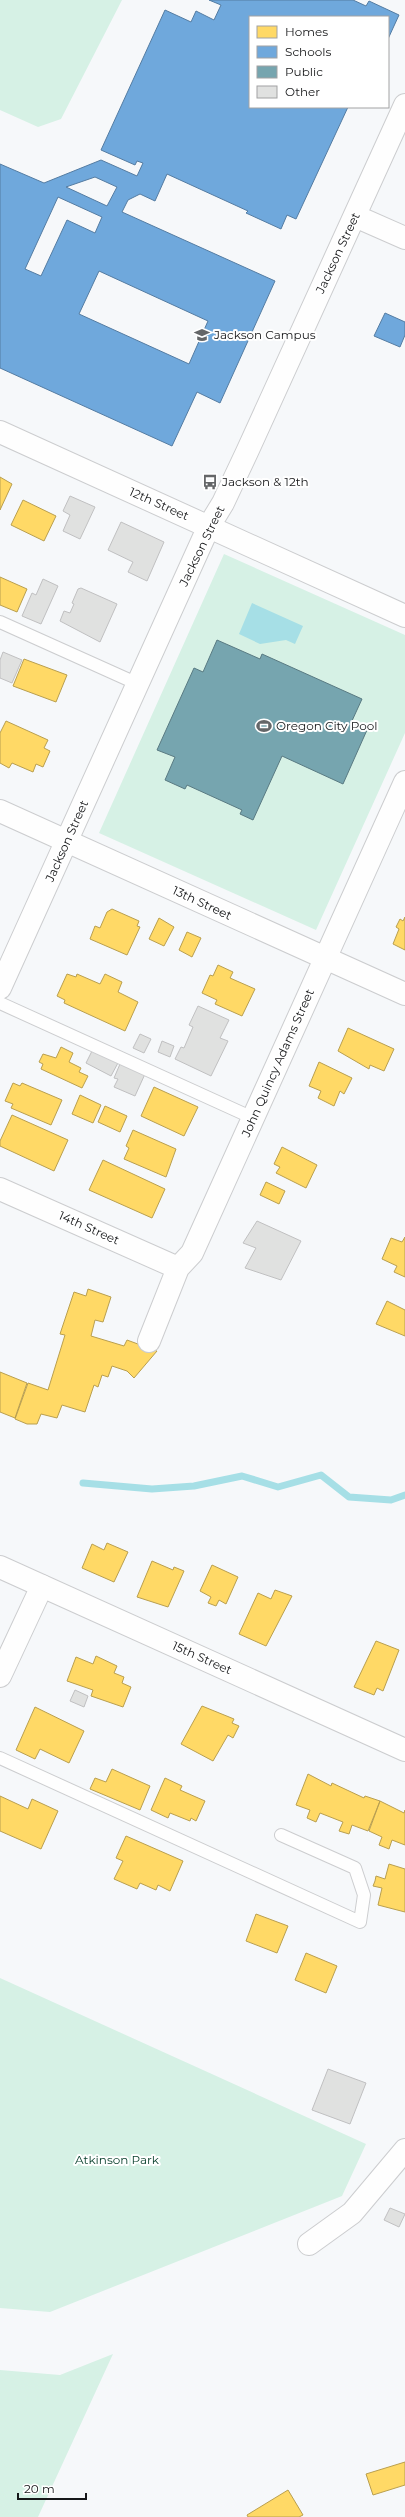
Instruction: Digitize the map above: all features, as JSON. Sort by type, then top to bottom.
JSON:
[{"type":"street","name":"Jackson Street","points":[[0,988],[209,526],[247,452],[405,105]]},
{"type":"street","points":[[355,216],[405,238]]},
{"type":"street","name":"12th Street","points":[[0,432],[405,616]]},
{"type":"street","name":"John Quincy Adams Street","points":[[149,1341],[178,1268],[192,1254],[405,782]]},
{"type":"street","name":"13th Street","points":[[0,811],[405,994]]},
{"type":"street","name":"14th Street","points":[[0,1189],[178,1268]]},
{"type":"street","name":"15th Street","points":[[0,1567],[405,1750]]},
{"type":"street","points":[[0,1676],[42,1586]]},
{"type":"street","points":[[309,2244],[352,2212],[405,2150]]},
{"type":"lane","points":[[0,622],[138,684]]},
{"type":"lane","points":[[0,1003],[253,1118]]},
{"type":"lane","points":[[0,1758],[360,1922],[364,1895],[355,1868],[281,1835]]},
{"type":"green space","points":[[0,0],[122,0],[61,119],[38,127],[0,110]]},
{"type":"green space","name":"Oregon City Pool","points":[[224,554],[405,635],[405,733],[316,930],[99,833]]},
{"type":"green space","name":"Atkinson Park","points":[[0,1978],[366,2144],[342,2196],[50,2312],[0,2308]]},
{"type":"green space","points":[[113,2354],[38,2517],[0,2517],[0,2370],[60,2375]]},
{"type":"water","points":[[252,603],[303,626],[295,644],[286,640],[260,644],[239,634]]},
{"type":"building: Homes","points":[[0,477],[12,484],[0,510]]},
{"type":"building: Homes","points":[[23,500],[56,516],[44,541],[11,525]]},
{"type":"building: Homes","points":[[0,577],[27,589],[17,612],[0,605]]},
{"type":"building: Homes","points":[[24,659],[67,675],[56,702],[13,686]]},
{"type":"building: Homes","points":[[6,721],[48,740],[44,748],[50,751],[43,767],[36,764],[33,772],[12,763],[9,768],[0,763],[0,733]]},
{"type":"building: Homes","points":[[112,909],[139,921],[137,926],[140,927],[127,955],[90,939],[95,926],[100,928],[107,912]]},
{"type":"building: Homes","points":[[405,917],[405,950],[393,944],[399,929],[396,927],[400,919],[403,921]]},
{"type":"building: Homes","points":[[159,918],[174,927],[164,946],[149,939]]},
{"type":"building: Homes","points":[[187,932],[201,938],[192,957],[179,950]]},
{"type":"building: Homes","points":[[218,965],[233,972],[230,978],[255,989],[242,1016],[215,1004],[217,1000],[202,993],[210,975],[213,976]]},
{"type":"building: Homes","points":[[67,974],[76,977],[77,974],[100,984],[105,974],[122,982],[118,992],[138,1002],[125,1031],[64,1003],[65,1000],[57,996]]},
{"type":"building: Homes","points":[[348,1028],[394,1049],[384,1071],[370,1065],[369,1069],[338,1051]]},
{"type":"building: Homes","points":[[61,1047],[73,1053],[69,1062],[81,1068],[79,1072],[88,1076],[82,1088],[41,1069],[43,1064],[39,1062],[43,1054],[56,1058]]},
{"type":"building: Homes","points":[[319,1062],[352,1078],[344,1094],[340,1091],[334,1106],[318,1098],[321,1091],[309,1086]]},
{"type":"building: Homes","points":[[13,1083],[20,1086],[22,1083],[62,1100],[51,1125],[11,1108],[13,1104],[5,1101]]},
{"type":"building: Homes","points":[[154,1087],[198,1107],[184,1136],[141,1116]]},
{"type":"building: Homes","points":[[80,1095],[101,1105],[93,1123],[72,1114]]},
{"type":"building: Homes","points":[[105,1106],[127,1116],[120,1132],[98,1122]]},
{"type":"building: Homes","points":[[12,1115],[68,1140],[54,1171],[0,1146],[0,1141]]},
{"type":"building: Homes","points":[[133,1130],[176,1149],[166,1177],[124,1159],[129,1148],[126,1146]]},
{"type":"building: Homes","points":[[282,1147],[317,1165],[306,1188],[276,1173],[280,1167],[274,1164]]},
{"type":"building: Homes","points":[[103,1160],[165,1189],[152,1218],[89,1190]]},
{"type":"building: Homes","points":[[266,1182],[285,1191],[279,1204],[260,1195]]},
{"type":"building: Homes","points":[[405,1237],[405,1277],[394,1272],[397,1266],[382,1259],[391,1238],[402,1242]]},
{"type":"building: Homes","points":[[88,1289],[111,1297],[103,1322],[95,1320],[91,1336],[124,1346],[127,1340],[157,1351],[134,1378],[127,1371],[112,1366],[108,1377],[102,1375],[98,1387],[94,1385],[85,1412],[62,1405],[57,1418],[41,1414],[37,1424],[27,1424],[15,1419],[28,1383],[48,1390],[65,1335],[60,1334],[74,1292],[86,1296]]},
{"type":"building: Homes","points":[[387,1301],[405,1310],[405,1336],[376,1324]]},
{"type":"building: Homes","points":[[0,1372],[27,1383],[15,1418],[0,1412]]},
{"type":"building: Homes","points":[[107,1543],[128,1552],[114,1582],[82,1568],[92,1544],[104,1550]]},
{"type":"building: Homes","points":[[152,1561],[173,1570],[174,1567],[184,1571],[168,1607],[137,1597]]},
{"type":"building: Homes","points":[[212,1565],[238,1577],[226,1604],[219,1600],[216,1606],[208,1603],[211,1597],[200,1591]]},
{"type":"building: Homes","points":[[275,1590],[292,1596],[266,1646],[239,1634],[258,1593],[271,1599]]},
{"type":"building: Homes","points":[[376,1641],[399,1650],[383,1691],[377,1688],[374,1695],[354,1687]]},
{"type":"building: Homes","points":[[96,1656],[117,1666],[114,1673],[124,1677],[122,1683],[131,1687],[123,1707],[91,1696],[93,1690],[67,1681],[76,1657],[93,1664]]},
{"type":"building: Homes","points":[[202,1706],[234,1719],[232,1723],[239,1726],[233,1738],[228,1735],[213,1761],[181,1744]]},
{"type":"building: Homes","points":[[35,1707],[84,1731],[69,1763],[40,1749],[35,1759],[16,1750]]},
{"type":"building: Homes","points":[[112,1769],[150,1786],[140,1810],[90,1789],[95,1778],[106,1782]]},
{"type":"building: Homes","points":[[308,1774],[331,1786],[332,1783],[364,1798],[365,1796],[380,1801],[368,1831],[352,1825],[349,1834],[339,1831],[343,1822],[320,1813],[316,1822],[307,1818],[310,1810],[296,1805]]},
{"type":"building: Homes","points":[[165,1778],[182,1786],[180,1790],[205,1801],[196,1821],[191,1818],[190,1821],[170,1813],[168,1818],[151,1810]]},
{"type":"building: Homes","points":[[0,1796],[28,1809],[32,1799],[58,1811],[41,1849],[0,1831]]},
{"type":"building: Homes","points":[[380,1801],[404,1813],[405,1810],[405,1845],[392,1840],[389,1849],[379,1845],[382,1837],[369,1831]]},
{"type":"building: Homes","points":[[126,1836],[183,1861],[170,1891],[158,1885],[156,1890],[140,1883],[137,1889],[114,1879],[123,1861],[116,1858]]},
{"type":"building: Homes","points":[[389,1864],[405,1869],[405,1912],[378,1905],[382,1888],[373,1886],[376,1876],[385,1879]]},
{"type":"building: Homes","points":[[256,1914],[288,1926],[277,1953],[246,1941]]},
{"type":"building: Homes","points":[[306,1953],[337,1966],[326,1993],[295,1980]]},
{"type":"building: Homes","points":[[405,2462],[405,2485],[373,2495],[366,2474]]},
{"type":"building: Homes","points":[[288,2490],[303,2515],[299,2517],[248,2517],[247,2515]]},
{"type":"building: Schools","points":[[209,0],[353,0],[366,6],[369,1],[399,15],[389,37],[389,16],[249,16],[249,108],[348,108],[296,219],[287,215],[281,229],[246,213],[248,211],[167,174],[155,201],[140,194],[128,200],[122,212],[275,281],[220,403],[197,392],[172,446],[0,368],[0,164],[44,183],[101,160],[137,176],[143,163],[137,161],[135,165],[101,150],[165,10],[191,22],[196,11],[214,20],[221,5]],"holes":[[[95,177],[117,187],[107,206],[66,187]],[[58,197],[102,217],[95,233],[67,220],[41,276],[25,269]],[[99,271],[208,321],[189,364],[79,314]]]},
{"type":"building: Schools","points":[[385,313],[405,322],[405,335],[400,347],[374,336]]},
{"type":"building: Public","name":"Oregon City Pool","points":[[217,640],[260,659],[262,654],[362,699],[351,723],[367,730],[343,784],[282,756],[253,820],[240,814],[242,810],[187,785],[185,789],[165,780],[175,757],[157,750],[194,668],[203,672]]},
{"type":"building: Other","points":[[70,496],[95,507],[80,539],[63,531],[70,515],[63,511]]},
{"type":"building: Other","points":[[121,522],[164,542],[147,581],[128,572],[133,562],[108,550]]},
{"type":"building: Other","points":[[43,579],[58,586],[41,624],[22,616],[32,593],[36,595]]},
{"type":"building: Other","points":[[81,588],[117,604],[100,642],[60,621],[64,611],[70,613],[74,604],[72,603],[78,589]]},
{"type":"building: Other","points":[[3,652],[22,660],[12,683],[0,678],[0,660]]},
{"type":"building: Other","points":[[198,1006],[229,1020],[220,1038],[228,1041],[211,1076],[175,1059],[181,1047],[184,1048],[193,1027],[189,1025]]},
{"type":"building: Other","points":[[140,1034],[151,1039],[144,1053],[133,1048]]},
{"type":"building: Other","points":[[162,1041],[174,1046],[170,1057],[158,1052]]},
{"type":"building: Other","points":[[93,1049],[119,1061],[111,1076],[86,1063]]},
{"type":"building: Other","points":[[120,1064],[145,1074],[135,1096],[114,1087],[118,1079],[114,1078]]},
{"type":"building: Other","points":[[257,1221],[301,1241],[281,1280],[245,1268],[256,1248],[243,1243]]},
{"type":"building: Other","points":[[75,1690],[88,1696],[84,1707],[70,1701]]},
{"type":"building: Other","points":[[328,2069],[366,2083],[350,2124],[312,2110]]},
{"type":"building: Other","points":[[390,2208],[405,2214],[399,2227],[384,2220]]},
{"type":"waterway","points":[[83,1483],[152,1489],[194,1486],[242,1476],[278,1487],[321,1475],[349,1497],[391,1500],[405,1495]]},
{"type":"place","name":"Jackson Campus","points":[[202,335]]},
{"type":"place","name":"Jackson & 12th","points":[[210,482]]},
{"type":"place","name":"Oregon City Pool","points":[[264,726]]}]
